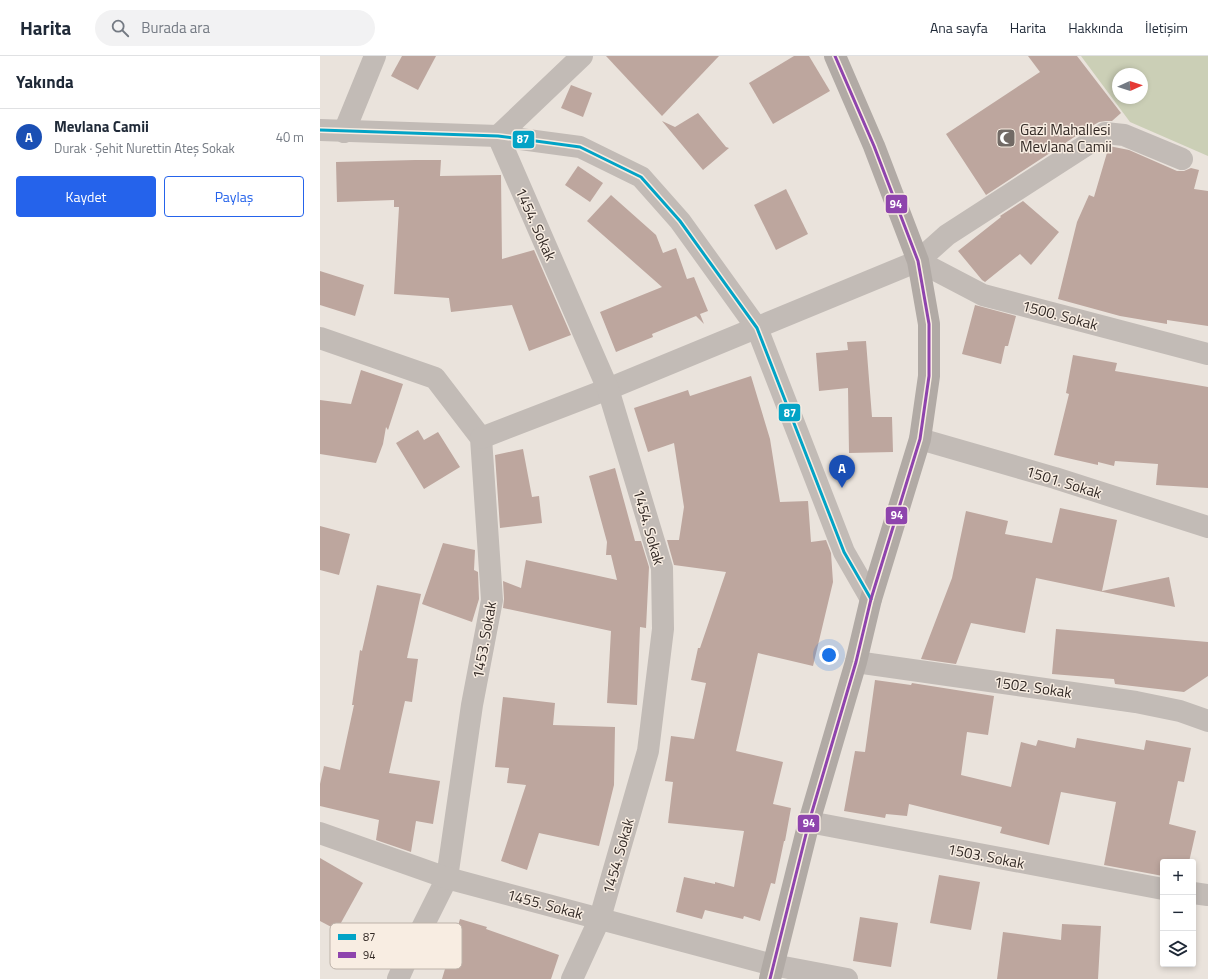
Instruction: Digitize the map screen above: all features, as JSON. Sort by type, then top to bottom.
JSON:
[{"type":"main road","points":[[771,972],[809,822],[856,662],[871,599],[920,439],[929,376],[929,324],[918,261],[874,146],[835,56]]},
{"type":"street","points":[[344,132],[375,56]]},
{"type":"street","points":[[498,136],[582,56]]},
{"type":"street","points":[[320,130],[498,136],[580,147],[640,177],[680,221],[757,328],[844,552],[871,599]]},
{"type":"street","points":[[320,338],[435,378],[481,438],[608,389],[918,261],[947,235],[1105,133],[1124,135],[1182,159]]},
{"type":"street","name":"1454. Sokak","points":[[498,136],[608,389],[662,568],[663,629],[648,751],[600,918],[572,979]]},
{"type":"street","name":"1500. Sokak","points":[[918,261],[983,295],[1208,354]]},
{"type":"street","name":"1453. Sokak","points":[[424,923],[447,878],[472,705],[492,600],[481,438]]},
{"type":"street","name":"1501. Sokak","points":[[920,439],[1055,478],[1208,527]]},
{"type":"street","name":"1502. Sokak","points":[[856,662],[1136,702],[1180,711],[1208,721]]},
{"type":"street","name":"1503. Sokak","points":[[809,822],[1160,888]]},
{"type":"street","name":"1455. Sokak","points":[[320,833],[447,878],[600,918],[771,972],[847,979]]},
{"type":"street","points":[[1196,893],[1208,895]]},
{"type":"street","name":"1453. Sokak","points":[[398,979],[402,969]]},
{"type":"green space","points":[[1081,56],[1208,56],[1208,156],[1130,122],[1117,104],[1148,104],[1148,68],[1112,68],[1112,98]]},
{"type":"building","points":[[402,56],[436,56],[418,90],[391,76]]},
{"type":"building","points":[[606,56],[719,56],[662,116]]},
{"type":"building","points":[[794,56],[809,56],[830,91],[773,124],[749,83]]},
{"type":"building","points":[[1028,56],[1077,56],[1112,101],[1112,104],[1114,104],[1121,113],[1112,121],[1099,122],[1085,130],[986,195],[946,134],[1040,72]]},
{"type":"building","points":[[571,85],[592,93],[583,117],[561,108]]},
{"type":"building","points":[[698,113],[726,147],[729,148],[703,170],[662,121],[675,127]]},
{"type":"building","points":[[1109,146],[1129,150],[1177,171],[1184,171],[1191,168],[1199,170],[1194,189],[1208,191],[1208,326],[1167,320],[1167,324],[1120,316],[1058,299],[1077,222],[1089,195],[1094,197]]},
{"type":"building","points":[[441,160],[440,176],[501,175],[502,259],[534,250],[571,335],[529,351],[512,305],[451,312],[449,298],[394,294],[399,207],[394,207],[394,200],[337,202],[336,162]]},
{"type":"building","points":[[578,166],[603,183],[590,202],[565,185]]},
{"type":"building","points":[[786,189],[808,234],[776,250],[754,205]]},
{"type":"building","points":[[611,195],[656,235],[663,253],[676,248],[687,279],[694,277],[708,311],[700,314],[704,324],[696,316],[652,334],[653,337],[616,352],[600,312],[662,287],[587,221]]},
{"type":"building","points":[[1023,201],[1059,232],[1031,265],[1020,254],[985,282],[958,251],[1001,217],[1000,216]]},
{"type":"building","points":[[320,271],[364,285],[355,316],[320,305]]},
{"type":"building","points":[[975,305],[1016,316],[1008,346],[1005,346],[1001,364],[962,354]]},
{"type":"building","points":[[866,341],[872,417],[892,417],[893,452],[849,453],[848,388],[819,391],[816,353],[848,350],[847,342]]},
{"type":"building","points":[[1073,355],[1117,363],[1115,371],[1208,387],[1208,488],[1156,485],[1158,464],[1115,461],[1114,466],[1098,462],[1098,465],[1054,455],[1069,394],[1066,393]]},
{"type":"building","points":[[361,370],[403,384],[388,430],[386,427],[383,444],[376,463],[320,454],[320,400],[351,404]]},
{"type":"building","points":[[751,376],[770,439],[780,502],[808,501],[811,542],[826,540],[831,553],[833,582],[813,666],[758,653],[736,751],[783,762],[773,804],[791,808],[775,884],[771,883],[760,921],[744,916],[743,919],[705,910],[702,919],[676,912],[684,877],[734,887],[744,831],[668,823],[673,782],[665,781],[671,736],[694,739],[706,683],[691,680],[698,648],[700,648],[726,572],[674,565],[667,540],[679,540],[684,507],[674,443],[648,452],[634,408],[688,390],[690,396]]},
{"type":"building","points":[[418,430],[424,440],[438,432],[460,467],[424,489],[396,443]]},
{"type":"building","points":[[523,449],[532,497],[539,496],[542,523],[500,528],[495,455]]},
{"type":"building","points":[[615,468],[635,541],[641,541],[649,567],[646,628],[640,627],[637,705],[607,703],[611,631],[503,608],[503,581],[521,588],[526,560],[617,580],[611,555],[606,555],[607,542],[589,476]]},
{"type":"building","points":[[1060,508],[1117,520],[1102,591],[1169,577],[1175,607],[1036,578],[1025,633],[971,623],[956,664],[921,659],[952,578],[966,511],[1008,521],[1005,534],[1052,543]]},
{"type":"building","points":[[320,526],[350,534],[339,575],[320,570]]},
{"type":"building","points":[[443,543],[475,550],[474,570],[478,572],[479,599],[472,622],[422,604]]},
{"type":"building","points":[[377,585],[421,594],[407,658],[418,659],[412,702],[405,701],[389,773],[440,781],[433,824],[416,821],[411,852],[376,840],[379,820],[320,806],[320,784],[324,766],[340,770],[354,705],[352,705],[360,650],[362,651]]},
{"type":"building","points":[[1056,629],[1208,642],[1208,676],[1184,692],[1115,684],[1114,679],[1052,674]]},
{"type":"building","points":[[875,680],[911,685],[912,683],[994,696],[988,735],[967,732],[961,775],[1011,787],[1021,742],[1036,746],[1038,740],[1075,748],[1077,738],[1144,750],[1146,740],[1191,748],[1184,782],[1178,781],[1169,824],[1196,831],[1190,859],[1160,859],[1160,875],[1104,865],[1116,802],[1061,792],[1049,845],[1000,833],[1002,827],[909,804],[907,816],[886,814],[885,818],[844,811],[855,751],[865,752]]},
{"type":"building","points":[[503,697],[555,703],[553,725],[615,727],[614,785],[599,846],[539,833],[527,870],[501,861],[526,785],[507,783],[509,768],[495,767]]},
{"type":"building","points":[[320,858],[363,883],[341,923],[330,923],[330,926],[320,921]]},
{"type":"building","points":[[939,875],[980,882],[971,930],[930,923]]},
{"type":"building","points":[[860,917],[898,923],[891,967],[853,961]]},
{"type":"building","points":[[460,919],[487,927],[486,929],[559,955],[551,979],[442,979],[445,969],[462,969],[462,923],[459,923]]},
{"type":"building","points":[[1062,924],[1101,926],[1098,979],[997,979],[1003,932],[1061,940]]},
{"type":"transit line","name":"94","points":[[770,979],[809,822],[856,662],[871,599],[920,439],[929,376],[929,324],[918,261],[874,146],[835,56]]},
{"type":"transit line","name":"87","points":[[320,130],[498,136],[580,147],[641,177],[680,221],[757,328],[844,552],[871,599]]},
{"type":"place","name":"Gazi Mahallesi Mevlana Camii","points":[[1006,138]]},
{"type":"place","name":"Mevlana Camii","points":[[842,488]]}]
